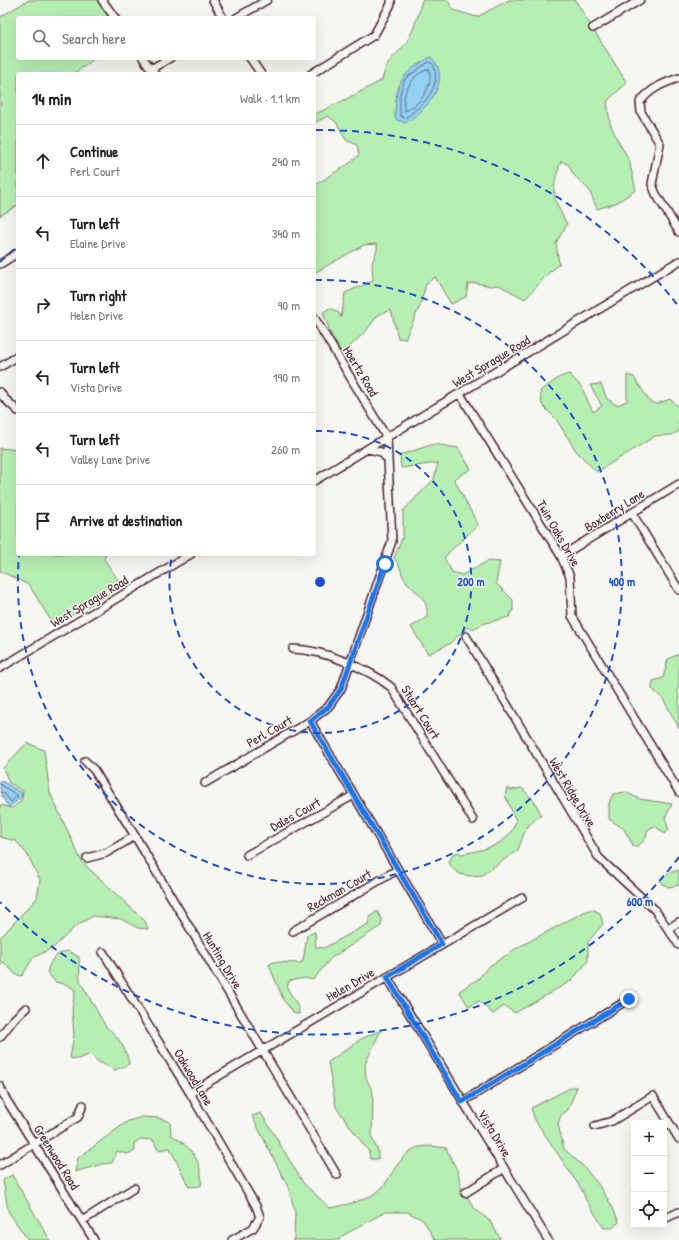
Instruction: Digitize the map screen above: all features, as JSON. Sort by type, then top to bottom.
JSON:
[{"type":"street","points":[[102,0],[114,16]]},
{"type":"street","points":[[212,0],[222,16]]},
{"type":"street","points":[[239,16],[267,0]]},
{"type":"street","points":[[314,72],[374,35],[391,4],[391,0]]},
{"type":"street","points":[[593,28],[640,0]]},
{"type":"street","points":[[144,60],[153,72],[168,60]]},
{"type":"street","points":[[251,60],[260,72]]},
{"type":"street","points":[[679,78],[663,83],[647,93],[640,102],[641,112],[660,144],[652,184],[656,194],[679,232]]},
{"type":"street","points":[[0,264],[16,255]]},
{"type":"street","name":"West Sprague Road","points":[[316,479],[387,438],[679,261]]},
{"type":"street","name":"Hoertz Road","points":[[316,320],[387,438]]},
{"type":"street","points":[[0,367],[16,357]]},
{"type":"street","points":[[0,392],[16,409]]},
{"type":"street","name":"Twin Oaks Drive","points":[[460,394],[561,556],[570,577],[572,616],[679,792]]},
{"type":"street","name":"Perl Court","points":[[205,783],[310,721],[328,707],[341,689],[392,541],[387,438]]},
{"type":"street","points":[[368,449],[381,452],[389,460]]},
{"type":"street","name":"Boxberry Lane","points":[[561,556],[679,484]]},
{"type":"street","points":[[632,513],[679,590]]},
{"type":"street","name":"West Sprague Road","points":[[0,668],[188,556]]},
{"type":"street","name":"West Ridge Drive","points":[[466,636],[599,858],[655,910],[669,928],[679,945]]},
{"type":"street","name":"Stuart Court","points":[[293,649],[304,649],[350,663],[377,676],[391,687],[474,820]]},
{"type":"street","points":[[310,721],[442,944]]},
{"type":"street","name":"Hunting Drive","points":[[85,761],[94,770],[135,836],[337,1174]]},
{"type":"street","name":"Dales Court","points":[[247,855],[354,795]]},
{"type":"street","points":[[88,858],[106,853],[135,836]]},
{"type":"street","name":"Reckman Court","points":[[293,931],[397,870]]},
{"type":"street","name":"Helen Drive","points":[[190,1092],[522,898]]},
{"type":"street","points":[[669,928],[679,922]]},
{"type":"street","name":"Oakwood Lane","points":[[104,952],[190,1092],[256,1206],[260,1217],[254,1228],[232,1240]]},
{"type":"street","name":"Vista Drive","points":[[387,977],[503,1169],[548,1240]]},
{"type":"street","points":[[462,1102],[629,999]]},
{"type":"street","points":[[0,1037],[13,1020],[26,1008]]},
{"type":"street","name":"Greenwood Road","points":[[0,1086],[4,1096],[94,1240]]},
{"type":"street","points":[[595,1126],[612,1121],[653,1096],[679,1139]]},
{"type":"street","points":[[0,1165],[78,1117],[83,1105]]},
{"type":"street","points":[[465,1193],[503,1169]]},
{"type":"street","points":[[82,1221],[134,1188]]},
{"type":"street","points":[[667,1218],[679,1212]]},
{"type":"green space","points":[[29,0],[98,0],[110,16],[16,16],[16,60],[92,60],[77,72],[16,72],[16,206],[0,216],[0,17]]},
{"type":"green space","points":[[422,0],[448,0],[453,10],[477,17],[509,0],[575,0],[627,83],[607,101],[610,123],[629,160],[636,190],[616,203],[597,209],[589,190],[573,174],[569,165],[561,161],[555,180],[554,193],[555,199],[567,224],[556,243],[559,264],[525,299],[499,285],[490,286],[476,283],[468,284],[466,297],[451,304],[435,277],[426,284],[420,306],[405,339],[398,338],[391,310],[378,315],[366,331],[346,350],[341,352],[330,332],[323,312],[330,308],[339,313],[341,318],[345,293],[373,281],[372,263],[377,250],[377,244],[364,245],[316,272],[316,185],[350,163],[359,155],[357,145],[346,140],[336,122],[328,116],[316,122],[316,114],[382,80],[387,65],[409,38],[417,19]]},
{"type":"green space","points":[[569,374],[581,386],[593,412],[602,406],[590,385],[601,384],[607,399],[617,405],[627,401],[627,375],[634,377],[650,402],[657,404],[670,399],[679,407],[679,431],[672,435],[655,436],[597,472],[576,451],[556,419],[542,405],[540,391],[560,377]]},
{"type":"green space","points":[[434,444],[458,448],[471,469],[454,479],[478,525],[444,558],[452,572],[462,575],[488,561],[500,562],[496,583],[513,600],[513,610],[509,617],[485,623],[473,629],[468,627],[449,644],[428,654],[411,627],[427,617],[426,605],[421,596],[404,578],[394,558],[403,536],[403,511],[434,479],[438,463],[401,468],[400,455]]},
{"type":"green space","points":[[0,448],[16,450],[16,556],[105,556],[104,559],[122,586],[54,626],[29,585],[0,571]]},
{"type":"green space","points":[[679,654],[679,684],[677,692],[679,694],[679,728],[663,699],[652,689],[653,681],[663,678],[668,659]]},
{"type":"green space","points":[[27,743],[44,750],[50,793],[82,862],[145,921],[148,929],[138,928],[121,919],[93,916],[76,926],[54,947],[33,958],[22,976],[15,974],[4,962],[0,965],[0,938],[37,898],[40,880],[27,854],[16,841],[0,837],[0,805],[12,808],[22,800],[23,791],[9,783],[3,768]]},
{"type":"green space","points":[[507,788],[511,790],[522,788],[534,801],[541,814],[526,828],[518,850],[482,875],[470,876],[460,874],[452,868],[449,862],[453,854],[458,852],[461,854],[494,845],[508,836],[513,829],[516,821],[505,795]]},
{"type":"green space","points":[[625,792],[640,799],[672,804],[665,818],[669,830],[665,834],[655,826],[647,830],[644,841],[634,847],[624,829],[609,819],[609,803],[613,794]]},
{"type":"green space","points":[[679,870],[679,885],[669,887],[662,884],[660,881],[668,873]]},
{"type":"green space","points":[[592,909],[600,913],[603,924],[588,942],[588,961],[571,981],[515,1013],[504,1006],[493,1014],[479,1001],[469,1007],[459,991],[478,979],[488,967],[517,948]]},
{"type":"green space","points":[[377,911],[382,920],[381,926],[331,958],[313,980],[305,978],[289,981],[287,988],[299,1010],[299,1014],[295,1014],[284,1001],[269,965],[273,962],[300,963],[303,961],[307,935],[315,932],[316,947],[324,948],[368,924],[370,917]]},
{"type":"green space","points":[[68,951],[79,957],[80,981],[106,1027],[121,1043],[129,1064],[115,1070],[97,1061],[91,1054],[78,1059],[70,1058],[74,1035],[72,1010],[75,990],[68,985],[55,982],[47,972],[54,958]]},
{"type":"green space","points":[[381,1030],[365,1064],[366,1078],[373,1092],[372,1138],[378,1151],[378,1159],[370,1159],[369,1152],[336,1107],[328,1062],[361,1039]]},
{"type":"green space","points":[[572,1087],[577,1087],[568,1110],[561,1115],[558,1124],[564,1149],[582,1165],[598,1184],[612,1206],[619,1222],[612,1228],[604,1228],[586,1200],[582,1190],[535,1120],[531,1108]]},
{"type":"green space","points":[[261,1113],[304,1184],[330,1208],[357,1201],[377,1192],[408,1152],[427,1146],[446,1148],[457,1170],[461,1186],[474,1208],[490,1221],[501,1240],[435,1240],[423,1220],[407,1212],[385,1212],[344,1235],[339,1240],[292,1240],[294,1239],[295,1212],[289,1189],[252,1116]]},
{"type":"green space","points":[[142,1117],[159,1118],[170,1122],[171,1135],[190,1149],[198,1162],[201,1186],[189,1187],[170,1148],[158,1150],[153,1140],[141,1139],[134,1143],[135,1151],[127,1154],[117,1151],[112,1163],[102,1164],[75,1172],[78,1158],[128,1121]]},
{"type":"green space","points":[[12,1175],[50,1240],[28,1240],[8,1211],[3,1180]]},
{"type":"water","points":[[431,57],[437,66],[440,75],[438,85],[429,103],[413,118],[405,123],[395,119],[396,97],[401,81],[412,69]]},
{"type":"water","points":[[0,780],[22,793],[21,798],[9,807],[4,801],[2,795]]},
{"type":"route","points":[[385,564],[341,689],[328,707],[310,721],[442,944],[387,977],[462,1102],[629,999]]}]
